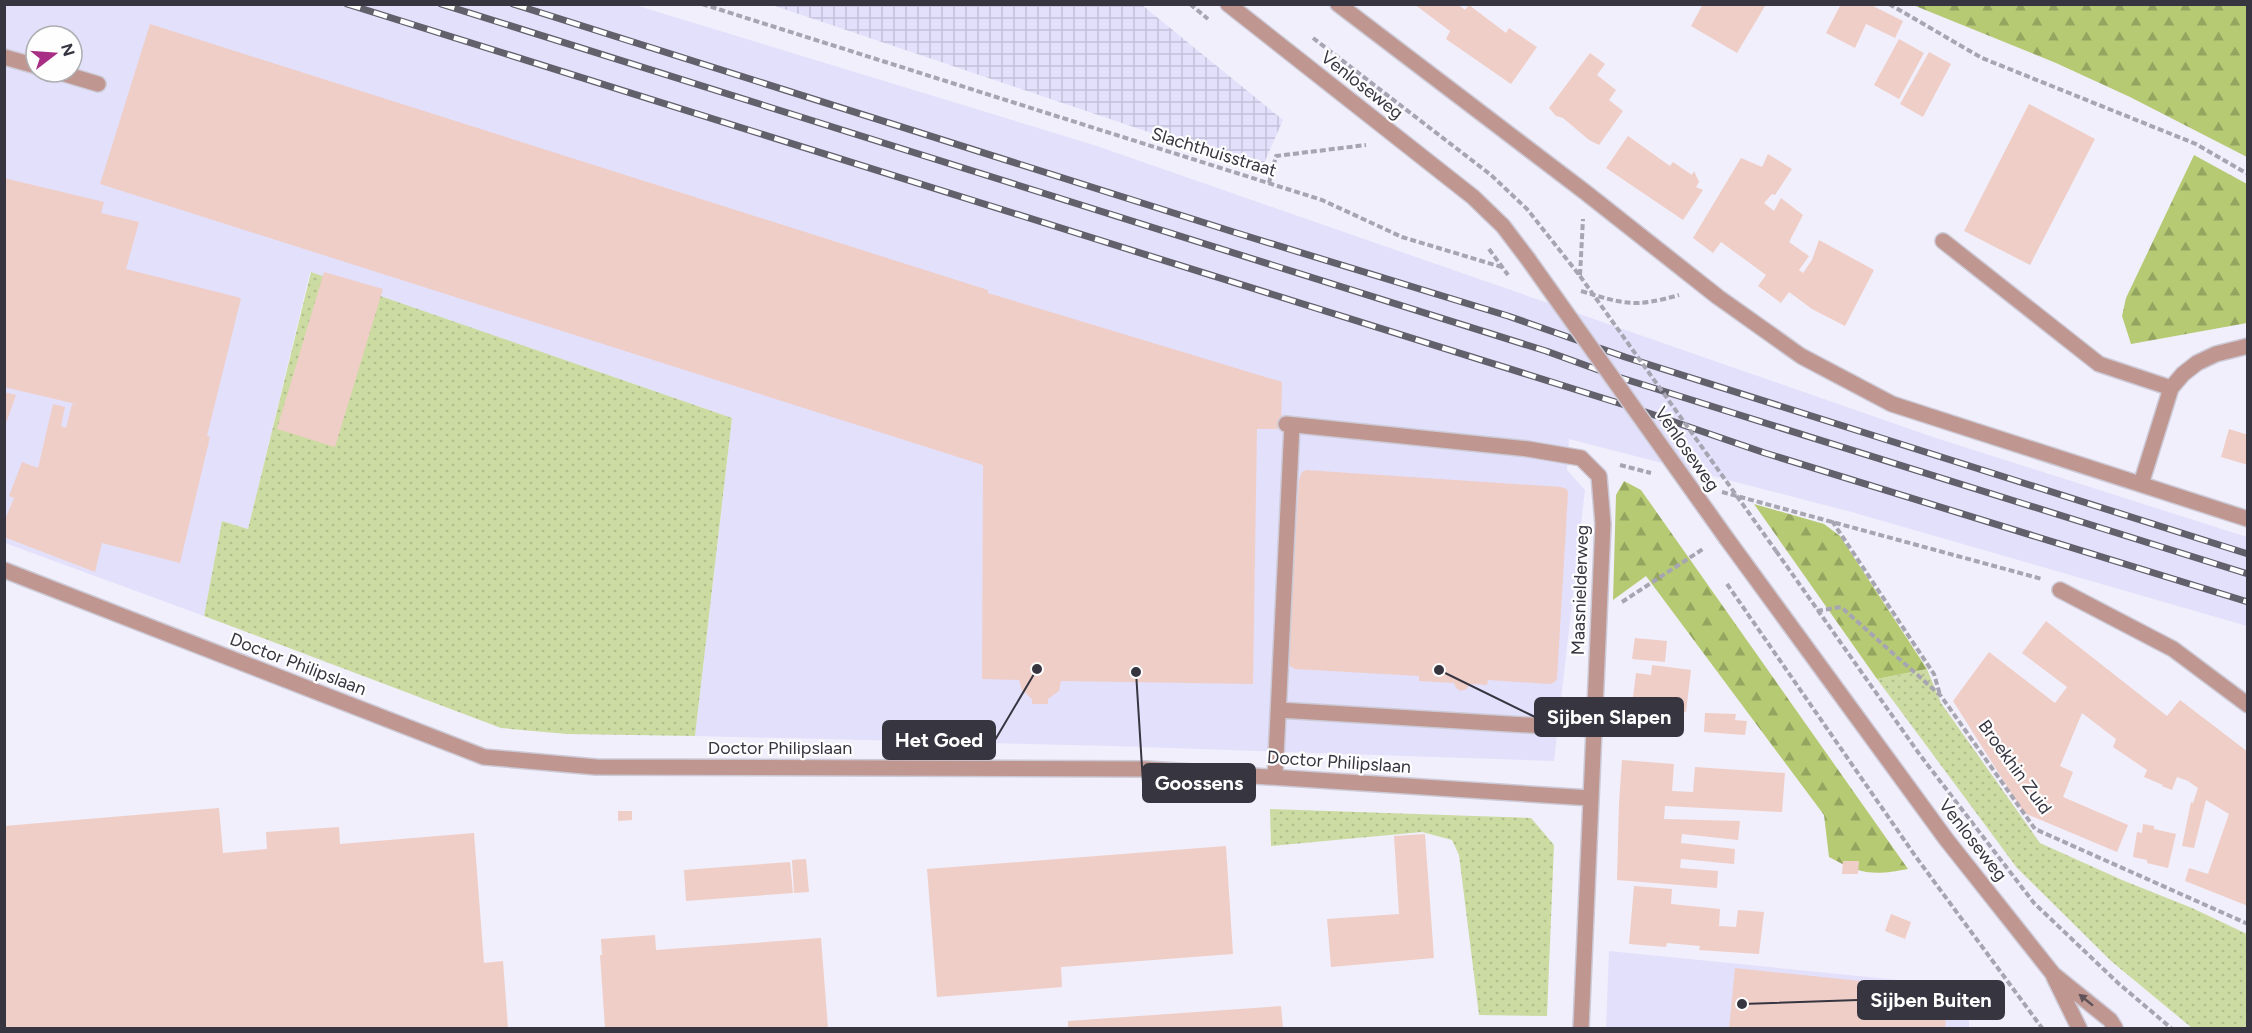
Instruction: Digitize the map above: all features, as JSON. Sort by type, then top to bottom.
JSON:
[{"type":"street","name":"Venloseweg","points":[[1228,4],[1473,197],[1503,226],[1946,839],[2053,974],[2110,1020],[2115,1029]]},
{"type":"street","points":[[1338,4],[1585,192],[1718,297],[1801,357],[1892,404],[2247,519]]},
{"type":"street","points":[[4,57],[24,63]]},
{"type":"street","points":[[84,80],[98,84]]},
{"type":"street","points":[[1943,241],[2099,364],[2171,388]]},
{"type":"street","points":[[2141,484],[2171,388],[2197,363],[2216,354],[2247,346]]},
{"type":"street","points":[[1275,777],[1289,425],[1528,449],[1581,458],[1599,476]]},
{"type":"street","name":"Maasnielderweg","points":[[1581,1029],[1603,524],[1599,476]]},
{"type":"street","name":"Doctor Philipslaan","points":[[4,570],[484,757],[596,767],[1146,769],[1590,798]]},
{"type":"street","points":[[2060,590],[2172,649],[2247,705]]},
{"type":"street","points":[[1279,710],[1594,729]]},
{"type":"street","name":"Venloseweg","points":[[2053,974],[2079,1029]]},
{"type":"path","name":"Slachthuisstraat","points":[[702,4],[1322,200],[1402,237],[1513,270]]},
{"type":"path","points":[[1889,4],[1982,58],[2196,144],[2247,174]]},
{"type":"path","points":[[1269,183],[1276,156],[1366,145]]},
{"type":"path","name":"Venloseweg","points":[[1585,192],[1580,276],[1920,755],[2034,903],[2118,983],[2171,1029]]},
{"type":"path","points":[[1580,291],[1624,304],[1651,303],[1683,294],[1718,297]]},
{"type":"path","points":[[1599,476],[1608,468],[1619,464],[1653,473]]},
{"type":"path","points":[[1720,491],[1832,520],[2046,581],[2060,590]]},
{"type":"path","points":[[1832,520],[1934,674],[1941,696]]},
{"type":"path","points":[[1698,541],[1709,558]]},
{"type":"path","points":[[1599,618],[1703,549]]},
{"type":"path","points":[[1723,578],[1916,857],[2042,1029]]},
{"type":"path","name":"Broekhin Zuid","points":[[1817,611],[1841,607],[1941,696],[2035,830],[2247,924]]},
{"type":"shaded area","points":[[4,5],[635,5],[1094,145],[1936,438],[2247,537],[2247,626],[1848,511],[1569,439],[1567,470],[1585,490],[1554,761],[1111,746],[695,736],[732,418],[310,272],[248,529],[222,521],[204,616],[5,543]]},
{"type":"shaded area","points":[[772,5],[1142,5],[1283,120],[1261,170]]},
{"type":"shaded area","points":[[1609,951],[1969,987],[1969,1028],[1606,1028]]},
{"type":"green space","points":[[1913,5],[2247,5],[2247,157],[2130,97],[2056,63]]},
{"type":"green space","points":[[2194,155],[2247,184],[2247,323],[2131,344],[2122,316],[2126,298]]},
{"type":"green space","points":[[311,272],[732,418],[695,736],[567,734],[501,728],[204,616],[222,521],[248,529]]},
{"type":"green space","points":[[1624,481],[1641,490],[1908,869],[1867,872],[1829,857],[1824,815],[1646,576],[1613,600],[1616,495]]},
{"type":"green space","points":[[1754,504],[1824,524],[1840,536],[1927,669],[1877,679]]},
{"type":"green space","points":[[1927,669],[1941,703],[2040,843],[2247,934],[2247,1028],[2192,1028],[2111,961],[2017,868],[1877,679]]},
{"type":"green space","points":[[1270,809],[1531,818],[1554,845],[1547,1016],[1479,1015],[1459,855],[1452,840],[1422,832],[1271,846]]},
{"type":"building","points":[[1414,4],[1457,4],[1465,10],[1469,5],[1506,33],[1509,28],[1537,47],[1511,84],[1446,39],[1450,31]]},
{"type":"building","points":[[1703,4],[1763,4],[1765,6],[1737,53],[1691,26]]},
{"type":"building","points":[[1841,4],[1869,4],[1903,21],[1895,38],[1866,24],[1855,48],[1826,33]]},
{"type":"building","points":[[150,24],[988,290],[988,293],[1282,382],[1281,429],[1257,429],[1253,684],[1061,681],[1059,691],[1048,699],[1048,704],[1032,704],[1032,699],[1022,690],[1019,680],[982,679],[983,465],[100,184]]},
{"type":"building","points":[[1899,39],[1924,53],[1899,99],[1874,85]]},
{"type":"building","points":[[1929,52],[1951,64],[1923,117],[1900,104]]},
{"type":"building","points":[[1590,53],[1605,64],[1597,75],[1616,90],[1609,100],[1623,111],[1599,145],[1589,140],[1563,118],[1556,116],[1549,108]]},
{"type":"building","points":[[2029,104],[2095,139],[2030,265],[1964,231]]},
{"type":"building","points":[[1628,136],[1670,166],[1673,162],[1692,175],[1694,171],[1699,182],[1696,187],[1703,190],[1683,220],[1606,168]]},
{"type":"building","points":[[1768,154],[1792,169],[1775,195],[1772,194],[1764,203],[1774,211],[1781,198],[1803,215],[1789,242],[1809,256],[1799,270],[1803,273],[1812,260],[1819,240],[1874,270],[1845,326],[1812,309],[1789,292],[1781,303],[1758,286],[1766,275],[1721,242],[1713,253],[1693,238],[1741,158],[1762,167]]},
{"type":"building","points":[[4,178],[104,202],[101,213],[139,222],[126,269],[241,298],[207,436],[210,437],[180,563],[102,543],[95,572],[4,537],[4,522],[14,498],[9,496],[22,462],[38,468],[53,404],[65,407],[61,426],[66,428],[72,404],[76,404],[4,387]]},
{"type":"building","points":[[324,272],[383,289],[335,447],[277,429]]},
{"type":"building","points":[[4,392],[16,395],[5,426],[4,426]]},
{"type":"building","points":[[2229,429],[2248,435],[2248,465],[2221,457]]},
{"type":"building","points":[[1306,470],[1567,489],[1557,679],[1555,682],[1550,684],[1488,680],[1487,685],[1469,684],[1467,689],[1461,691],[1454,683],[1419,681],[1419,676],[1295,669],[1290,666],[1288,660],[1299,480],[1302,472]]},
{"type":"building","points":[[2046,621],[2167,716],[2180,700],[2248,752],[2248,906],[2185,881],[2189,868],[2208,874],[2229,814],[2206,800],[2194,848],[2182,846],[2191,802],[2193,803],[2198,788],[2177,777],[2172,790],[2144,777],[2147,770],[2113,747],[2116,739],[2082,713],[2060,766],[2073,772],[2063,797],[2128,825],[2117,852],[2024,813],[1953,701],[1989,652],[2055,703],[2067,687],[2022,653]]},
{"type":"building","points":[[1635,638],[1667,641],[1665,662],[1632,659]]},
{"type":"building","points":[[1652,665],[1691,670],[1686,712],[1632,706],[1636,673],[1651,675]]},
{"type":"building","points":[[1705,713],[1736,714],[1735,720],[1747,721],[1745,735],[1704,732]]},
{"type":"building","points":[[1622,760],[1674,764],[1672,791],[1693,792],[1695,767],[1785,773],[1782,812],[1665,806],[1664,819],[1740,821],[1738,840],[1682,834],[1681,843],[1735,849],[1734,864],[1681,859],[1680,868],[1718,871],[1717,888],[1617,880]]},
{"type":"building","points":[[219,808],[223,853],[267,849],[266,832],[339,827],[340,844],[474,833],[484,963],[503,961],[508,1028],[4,1028],[4,826]]},
{"type":"building","points":[[618,811],[632,811],[632,820],[618,821]]},
{"type":"building","points":[[2143,824],[2176,834],[2168,868],[2133,857],[2137,832],[2142,833]]},
{"type":"building","points":[[1425,834],[1434,958],[1331,967],[1327,919],[1399,914],[1394,836]]},
{"type":"building","points":[[1226,846],[1233,954],[1061,967],[1062,987],[937,997],[927,869]]},
{"type":"building","points":[[806,859],[809,892],[794,893],[792,860]]},
{"type":"building","points":[[1843,861],[1859,861],[1858,874],[1842,874]]},
{"type":"building","points":[[790,862],[793,893],[686,901],[684,870]]},
{"type":"building","points":[[1634,886],[1672,889],[1671,904],[1720,909],[1719,926],[1736,927],[1738,910],[1764,912],[1759,954],[1699,950],[1700,946],[1667,943],[1666,947],[1629,944]]},
{"type":"building","points":[[1891,914],[1911,922],[1905,939],[1885,931]]},
{"type":"building","points":[[655,935],[656,950],[821,938],[828,1028],[605,1028],[601,939]]},
{"type":"building","points":[[1735,968],[1949,990],[1945,1028],[1729,1028]]},
{"type":"building","points":[[1281,1006],[1283,1028],[1068,1028],[1068,1021]]},
{"type":"railway","points":[[347,4],[1628,406],[1765,453],[2248,602]]},
{"type":"railway","points":[[441,4],[2248,574]]},
{"type":"railway","points":[[513,4],[1240,234],[1508,316],[1625,357],[2248,554]]},
{"type":"place","name":"Het Goed","points":[[1037,669]]},
{"type":"place","name":"Sijben Slapen","points":[[1439,670]]},
{"type":"place","name":"Goossens","points":[[1136,672]]},
{"type":"place","name":"Sijben Buiten","points":[[1742,1004]]}]
